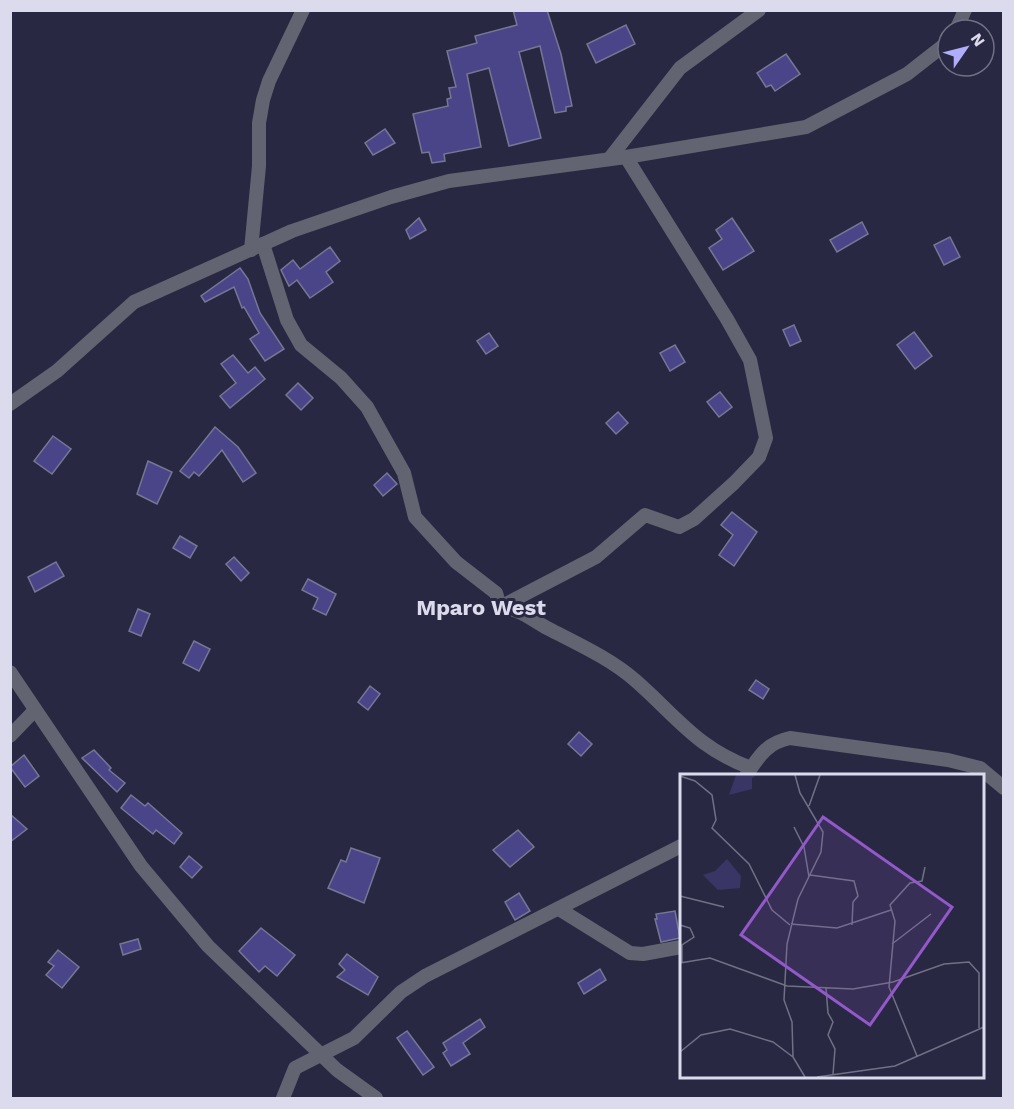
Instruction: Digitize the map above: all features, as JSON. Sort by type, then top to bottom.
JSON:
[{"type":"street","points":[[303,10],[269,81],[263,100],[259,123],[257,247],[286,320],[301,345],[341,378],[366,407],[404,472],[415,517],[456,562],[496,593],[500,607]]},
{"type":"street","points":[[610,158],[680,68],[759,10]]},
{"type":"street","points":[[10,404],[57,371],[134,302],[213,264],[292,231],[435,184],[626,157],[806,127],[908,74],[936,52]]},
{"type":"street","points":[[500,607],[596,557],[645,515],[679,527],[694,519],[759,457],[766,438],[750,360],[626,157]]},
{"type":"street","points":[[500,607],[520,610],[539,624],[614,664],[634,679],[712,751],[749,772],[763,750],[776,741],[790,738],[948,760],[980,768],[1004,788]]},
{"type":"street","points":[[10,672],[141,866],[208,946],[337,1070],[376,1098]]},
{"type":"street","points":[[10,736],[35,710]]},
{"type":"street","points":[[283,1098],[295,1068],[354,1038],[401,992],[425,976],[680,847]]},
{"type":"street","points":[[559,909],[630,952],[643,954],[680,948]]},
{"type":"building","points":[[513,10],[547,10],[561,54],[572,106],[566,107],[566,111],[555,113],[540,46],[519,52],[541,138],[509,146],[489,68],[467,74],[481,147],[444,154],[445,161],[432,163],[429,152],[422,153],[413,114],[448,106],[447,99],[451,98],[449,88],[456,87],[447,51],[477,43],[475,36],[517,25]]},
{"type":"building","points":[[626,25],[635,44],[596,63],[587,44]]},
{"type":"building","points":[[786,54],[800,74],[775,91],[771,85],[766,87],[757,73]]},
{"type":"building","points":[[385,129],[395,143],[373,155],[365,143]]},
{"type":"building","points":[[419,218],[426,230],[410,239],[406,230]]},
{"type":"building","points":[[732,218],[754,251],[723,270],[709,248],[722,239],[716,230]]},
{"type":"building","points":[[862,222],[868,234],[837,252],[830,240]]},
{"type":"building","points":[[950,237],[960,257],[944,265],[934,245]]},
{"type":"building","points":[[330,247],[340,261],[326,272],[333,282],[310,298],[297,280],[289,286],[281,270],[293,260],[300,269]]},
{"type":"building","points":[[240,268],[248,279],[260,313],[284,349],[265,361],[250,339],[259,333],[244,307],[242,308],[234,287],[205,302],[201,296]]},
{"type":"building","points":[[794,325],[801,341],[790,346],[783,330]]},
{"type":"building","points":[[914,332],[932,356],[915,369],[897,345]]},
{"type":"building","points":[[489,333],[498,346],[486,354],[477,341]]},
{"type":"building","points":[[675,345],[685,362],[670,371],[660,353]]},
{"type":"building","points":[[233,355],[248,373],[255,367],[265,379],[230,408],[220,396],[236,383],[221,364]]},
{"type":"building","points":[[298,383],[313,398],[301,410],[286,395]]},
{"type":"building","points":[[720,392],[732,407],[719,417],[707,402]]},
{"type":"building","points":[[618,412],[628,423],[616,434],[606,423]]},
{"type":"building","points":[[215,427],[238,447],[256,473],[243,482],[222,450],[199,476],[194,472],[189,478],[180,471]]},
{"type":"building","points":[[53,436],[71,449],[52,474],[34,461]]},
{"type":"building","points":[[148,461],[172,472],[157,504],[137,494]]},
{"type":"building","points":[[387,473],[397,484],[383,496],[374,485]]},
{"type":"building","points":[[732,512],[757,532],[734,566],[719,555],[733,535],[721,525]]},
{"type":"building","points":[[180,536],[197,546],[190,558],[173,548]]},
{"type":"building","points":[[234,557],[249,573],[241,581],[226,564]]},
{"type":"building","points":[[56,562],[64,576],[35,592],[28,577]]},
{"type":"building","points":[[308,579],[336,594],[326,615],[313,609],[318,598],[302,590]]},
{"type":"building","points":[[138,609],[150,614],[141,636],[129,631]]},
{"type":"building","points":[[194,641],[210,649],[199,671],[183,663]]},
{"type":"building","points":[[756,680],[769,689],[763,699],[749,690]]},
{"type":"building","points":[[370,686],[380,694],[368,710],[358,702]]},
{"type":"building","points":[[579,732],[592,744],[581,756],[568,744]]},
{"type":"building","points":[[94,750],[111,768],[109,770],[125,783],[117,792],[82,758]]},
{"type":"building","points":[[24,755],[39,776],[25,787],[10,767]]},
{"type":"building","points":[[131,795],[145,806],[148,803],[182,833],[174,844],[156,830],[153,834],[121,808]]},
{"type":"building","points":[[10,814],[27,829],[10,842]]},
{"type":"building","points":[[518,830],[534,847],[510,867],[493,850]]},
{"type":"building","points":[[351,848],[380,858],[364,903],[328,888],[341,860],[346,862]]},
{"type":"building","points":[[189,856],[202,867],[192,878],[180,867]]},
{"type":"building","points":[[519,893],[530,911],[515,920],[505,902]]},
{"type":"building","points":[[675,911],[680,938],[661,942],[655,919],[657,919],[656,914]]},
{"type":"building","points":[[261,928],[295,955],[277,976],[265,966],[259,972],[239,951]]},
{"type":"building","points":[[138,939],[141,949],[123,955],[120,944]]},
{"type":"building","points":[[58,950],[79,967],[62,988],[46,975],[54,966],[48,962]]},
{"type":"building","points":[[347,954],[378,977],[368,995],[337,977],[345,970],[339,964]]},
{"type":"building","points":[[600,969],[606,980],[584,994],[578,983]]},
{"type":"building","points":[[480,1019],[485,1027],[463,1043],[470,1054],[451,1066],[443,1053],[447,1050],[443,1043]]},
{"type":"building","points":[[407,1031],[434,1067],[423,1075],[397,1038]]},
{"type":"district","name":"Mparo West","points":[[481,607]]}]
